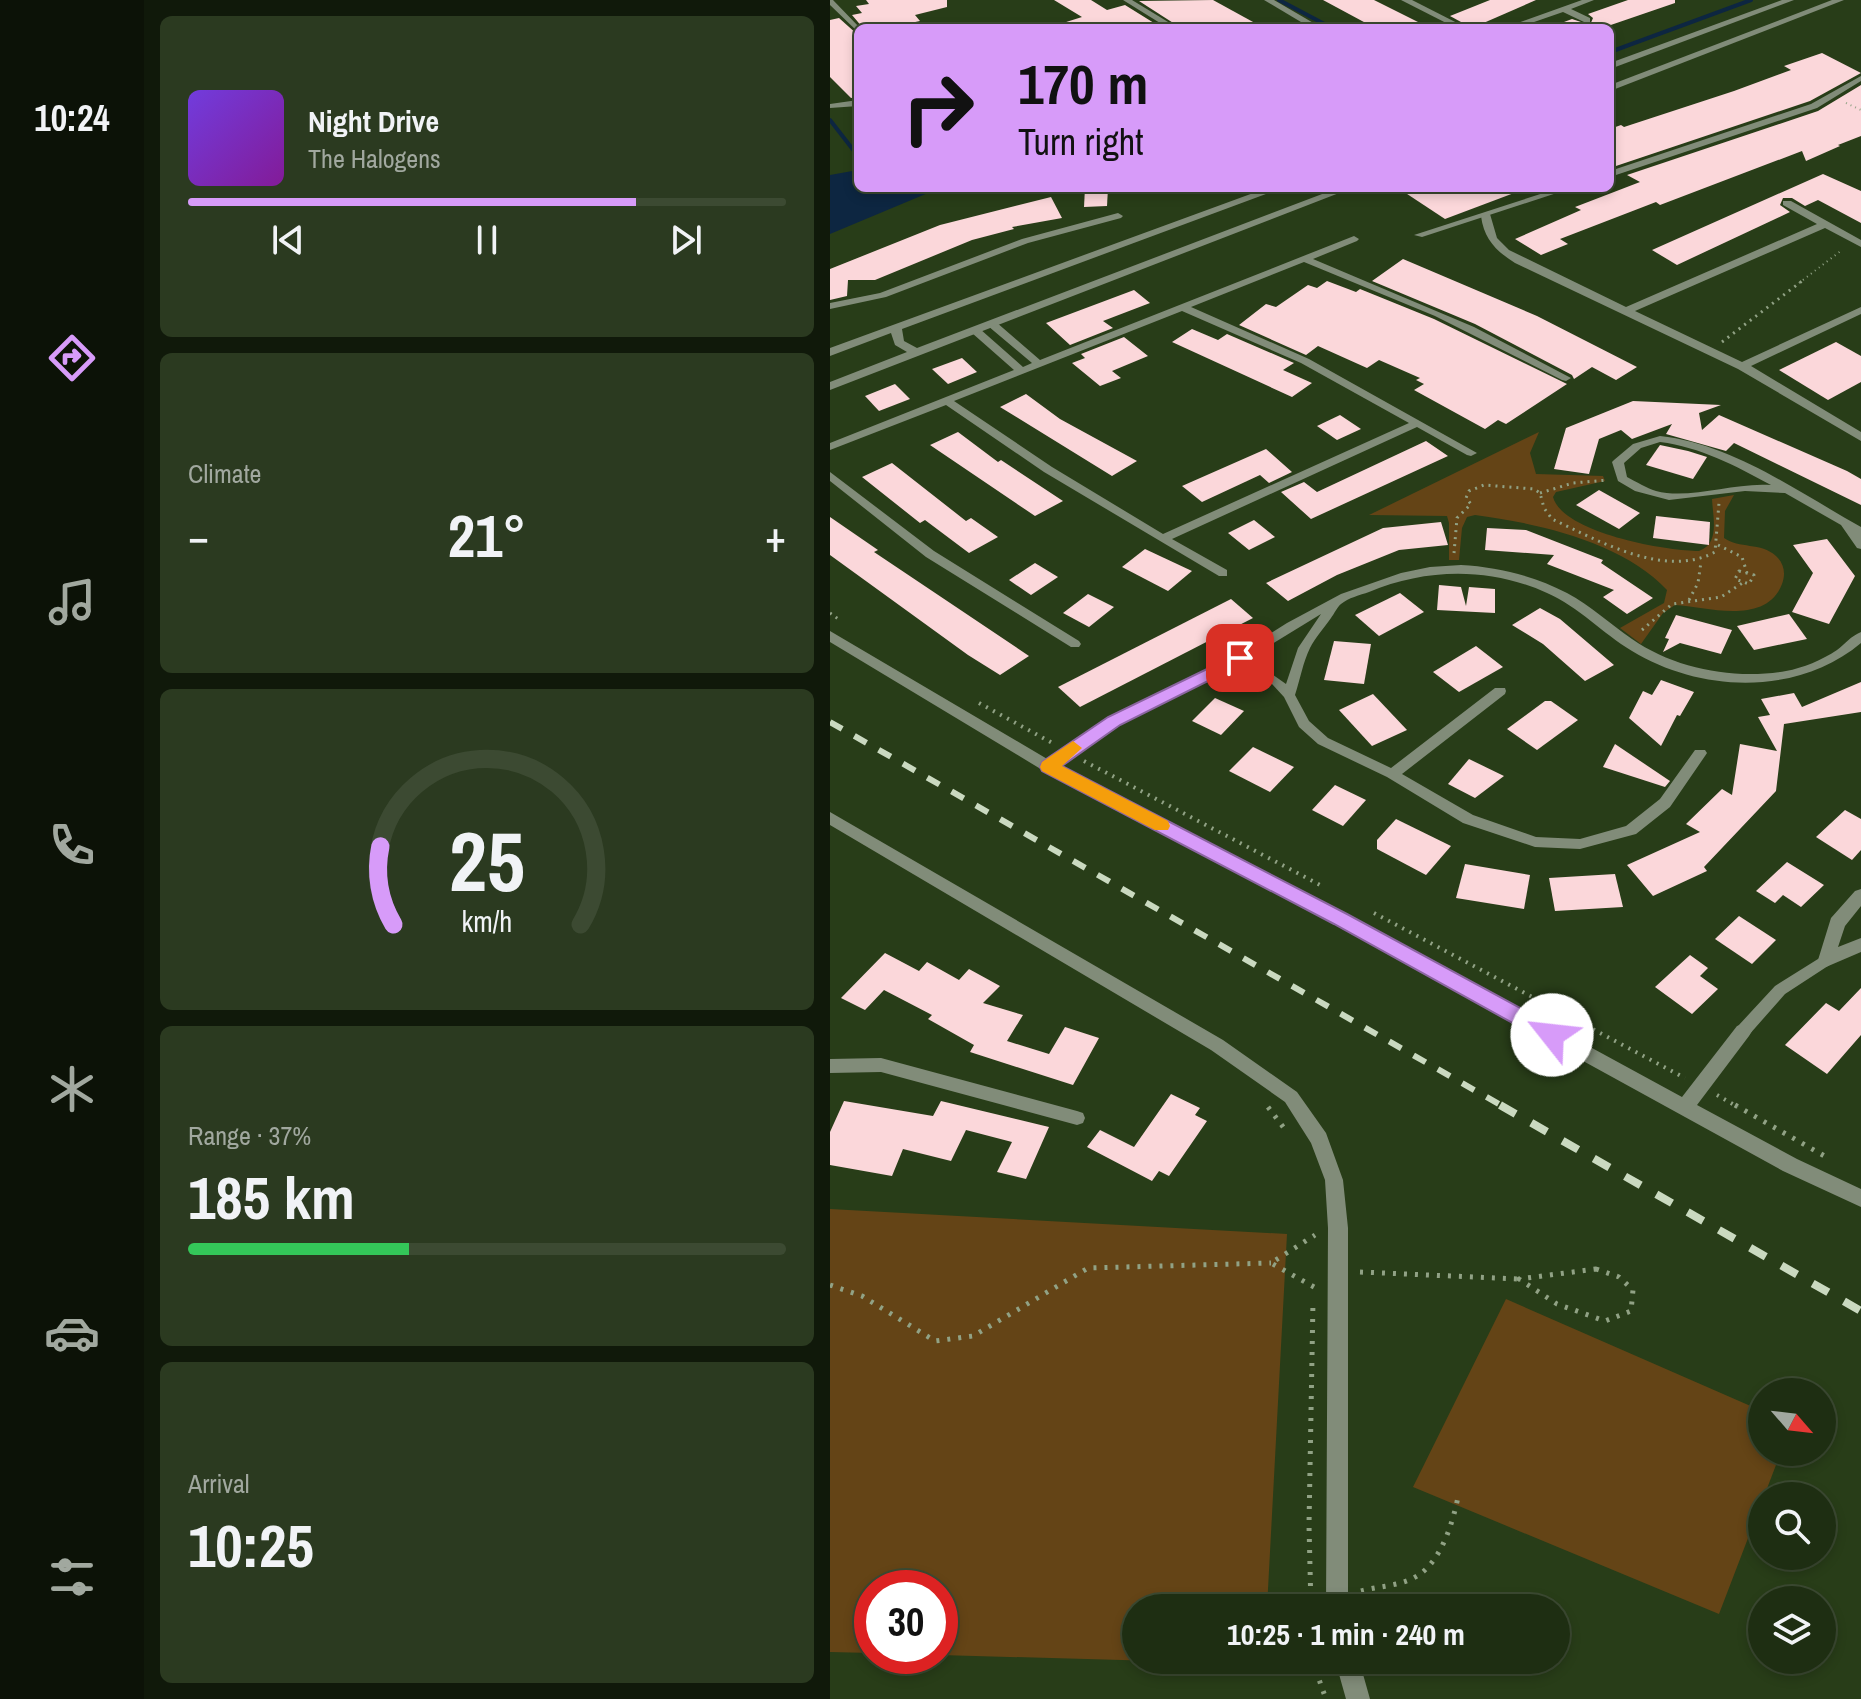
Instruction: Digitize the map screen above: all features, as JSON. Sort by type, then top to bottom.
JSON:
[{"type":"street","points":[[1268,0],[1306,24]]},
{"type":"street","points":[[1405,0],[1455,24]]},
{"type":"street","points":[[1520,24],[1590,0]]},
{"type":"street","points":[[1614,65],[1790,0]]},
{"type":"street","points":[[1614,86],[1840,0]]},
{"type":"street","points":[[1563,9],[1587,20]]},
{"type":"street","points":[[830,352],[1266,192]]},
{"type":"street","points":[[830,386],[1337,192]]},
{"type":"street","points":[[1787,203],[1858,242]]},
{"type":"street","points":[[1486,216],[1488,233],[1496,246],[1519,261],[1742,366],[1861,437]]},
{"type":"street","points":[[1624,312],[1826,224]]},
{"type":"street","points":[[1742,366],[1861,310]]},
{"type":"street","points":[[896,327],[899,343],[917,353]]},
{"type":"street","points":[[830,636],[1049,767],[1340,919],[1790,1165],[1861,1198]]},
{"type":"street","points":[[830,818],[1217,1045],[1291,1097],[1319,1139],[1334,1180],[1338,1271],[1336,1594]]},
{"type":"street","points":[[1826,960],[1837,923],[1861,895]]},
{"type":"street","points":[[1826,960],[1861,945]]},
{"type":"street","points":[[1685,1107],[1743,1031]]},
{"type":"street","points":[[1351,1674],[1358,1699]]},
{"type":"lane","points":[[1127,0],[1167,24]]},
{"type":"lane","points":[[830,1],[854,26]]},
{"type":"lane","points":[[1614,173],[1814,106],[1861,78]]},
{"type":"lane","points":[[832,106],[854,103]]},
{"type":"lane","points":[[1419,235],[1556,192]]},
{"type":"lane","points":[[830,306],[883,295],[1025,241],[1118,216]]},
{"type":"lane","points":[[830,447],[1354,239]]},
{"type":"lane","points":[[1307,260],[1419,304],[1504,343],[1566,378]]},
{"type":"lane","points":[[1182,307],[1305,361],[1471,453]]},
{"type":"lane","points":[[992,324],[1039,364]]},
{"type":"lane","points":[[976,331],[1021,371]]},
{"type":"lane","points":[[947,401],[1048,471],[1223,573]]},
{"type":"lane","points":[[1162,539],[1417,423]]},
{"type":"lane","points":[[1783,490],[1744,488],[1666,498],[1639,490],[1622,479],[1618,462],[1633,446],[1660,439],[1695,444],[1783,490],[1861,532]]},
{"type":"lane","points":[[830,475],[930,554],[1075,644]]},
{"type":"lane","points":[[1843,522],[1861,545]]},
{"type":"lane","points":[[1049,767],[1114,721],[1240,658],[1373,583],[1406,573],[1453,570],[1500,574],[1543,587],[1577,604],[1629,644],[1669,663],[1698,671],[1748,678],[1801,674],[1836,656],[1860,638]]},
{"type":"lane","points":[[1289,695],[1304,648],[1336,602]]},
{"type":"lane","points":[[1240,658],[1276,681],[1289,695],[1304,724],[1323,741],[1392,774],[1468,819],[1535,842],[1580,844],[1631,830],[1665,803],[1700,753]]},
{"type":"lane","points":[[1392,774],[1500,691]]},
{"type":"lane","points":[[1743,1031],[1780,990],[1826,960]]},
{"type":"lane","points":[[830,1066],[881,1065],[1077,1118]]},
{"type":"path","points":[[1710,351],[1858,242]]},
{"type":"path","points":[[1453,570],[1455,526],[1457,518],[1471,504],[1466,498],[1469,491],[1484,485],[1516,486],[1540,493],[1573,483],[1622,479]]},
{"type":"path","points":[[1540,493],[1544,508],[1552,519],[1662,560],[1689,563],[1712,556],[1718,545],[1719,493]]},
{"type":"path","points":[[1718,545],[1741,555],[1746,561],[1747,573]]},
{"type":"path","points":[[1689,600],[1698,583],[1703,560]]},
{"type":"path","points":[[1739,571],[1747,573],[1754,575],[1749,584],[1735,579],[1739,571]]},
{"type":"path","points":[[1629,644],[1657,614],[1673,603],[1718,598],[1734,593],[1744,582]]},
{"type":"path","points":[[1260,1096],[1288,1133]]},
{"type":"path","points":[[1315,1221],[1315,1247]]},
{"type":"path","points":[[1271,1263],[1315,1235]]},
{"type":"path","points":[[830,1285],[862,1296],[935,1341],[973,1336],[1088,1268],[1271,1263],[1314,1287]]},
{"type":"path","points":[[1311,1594],[1314,1270],[1519,1279],[1596,1269],[1619,1277],[1633,1290],[1631,1311],[1605,1321],[1557,1304],[1519,1279]]},
{"type":"path","points":[[1363,1594],[1419,1575],[1445,1539],[1456,1515],[1458,1497]]},
{"type":"path","points":[[1317,1674],[1326,1699]]},
{"type":"shaded area","points":[[1539,432],[1530,453],[1536,474],[1603,476],[1605,481],[1556,492],[1553,497],[1561,510],[1575,521],[1617,538],[1664,548],[1699,551],[1706,548],[1713,536],[1712,499],[1734,495],[1725,511],[1724,538],[1764,549],[1779,559],[1784,576],[1774,597],[1750,610],[1675,605],[1663,613],[1641,644],[1620,628],[1664,603],[1667,590],[1649,573],[1603,547],[1525,523],[1475,515],[1467,517],[1462,528],[1459,560],[1449,560],[1447,516],[1369,515]]},
{"type":"shaded area","points":[[830,1209],[1287,1234],[1268,1594],[1122,1594],[1122,1660],[958,1656],[958,1570],[854,1570],[854,1653],[830,1652]]},
{"type":"shaded area","points":[[1506,1299],[1748,1405],[1748,1466],[1776,1466],[1770,1482],[1748,1482],[1748,1538],[1719,1614],[1413,1487]]},
{"type":"water","points":[[854,171],[854,192],[930,192],[830,234],[830,175]]},
{"type":"building","points":[[866,0],[947,0],[947,7],[915,15],[920,21],[860,24],[852,15],[862,13],[856,6],[869,4]]},
{"type":"building","points":[[1054,0],[1091,0],[1107,10],[1125,5],[1156,24],[1063,24],[1082,17]]},
{"type":"building","points":[[1213,0],[1257,24],[1175,24],[1139,1]]},
{"type":"building","points":[[1323,0],[1374,0],[1422,24],[1368,24]]},
{"type":"building","points":[[1490,0],[1536,0],[1481,24],[1465,24],[1450,16]]},
{"type":"building","points":[[1628,0],[1675,0],[1675,3],[1614,24],[1590,24],[1593,18],[1588,14]]},
{"type":"building","points":[[839,18],[854,31],[854,98],[830,77],[830,20]]},
{"type":"building","points":[[1572,19],[1587,24],[1559,24]]},
{"type":"building","points":[[1822,53],[1861,73],[1810,101],[1614,167],[1614,128],[1624,127],[1791,70],[1784,66]]},
{"type":"building","points":[[1861,85],[1861,136],[1840,146],[1806,161],[1802,151],[1660,205],[1656,202],[1560,239],[1568,244],[1541,255],[1515,239],[1581,210],[1575,207],[1640,182],[1627,175],[1818,111]]},
{"type":"building","points":[[1823,174],[1861,191],[1861,223],[1818,200],[1805,206],[1792,198],[1783,198],[1780,205],[1790,212],[1677,265],[1652,250]]},
{"type":"building","points":[[1085,192],[1108,192],[1107,206],[1084,207]]},
{"type":"building","points":[[1404,192],[1517,192],[1445,219]]},
{"type":"building","points":[[1051,197],[1062,218],[1012,227],[1014,229],[972,240],[875,280],[848,280],[847,296],[830,300],[830,269],[940,225]]},
{"type":"building","points":[[1403,259],[1537,316],[1637,367],[1616,380],[1592,367],[1574,379],[1572,375],[1475,324],[1372,281]]},
{"type":"building","points":[[1327,281],[1356,292],[1360,289],[1434,319],[1567,384],[1506,424],[1498,420],[1485,429],[1414,390],[1424,384],[1416,380],[1420,378],[1379,360],[1367,368],[1318,346],[1306,355],[1239,325],[1266,304],[1276,307],[1308,285],[1317,288]]},
{"type":"building","points":[[1134,290],[1150,303],[1103,321],[1113,328],[1070,345],[1046,323]]},
{"type":"building","points":[[1192,329],[1218,340],[1227,334],[1294,363],[1283,370],[1312,383],[1292,397],[1172,342]]},
{"type":"building","points":[[1124,337],[1148,356],[1112,371],[1121,378],[1100,386],[1072,363],[1085,358],[1081,354]]},
{"type":"building","points":[[1836,342],[1861,356],[1861,382],[1828,400],[1779,370]]},
{"type":"building","points":[[962,358],[977,372],[948,384],[932,369]]},
{"type":"building","points":[[895,384],[910,399],[879,411],[865,396]]},
{"type":"building","points":[[1026,394],[1060,419],[1137,461],[1112,476],[1000,407]]},
{"type":"building","points":[[1633,401],[1721,405],[1699,413],[1702,430],[1719,415],[1847,471],[1861,479],[1861,505],[1734,443],[1726,451],[1666,434],[1672,424],[1632,439],[1621,430],[1599,439],[1589,474],[1554,469],[1566,428]]},
{"type":"building","points":[[1340,415],[1361,429],[1337,440],[1317,426]]},
{"type":"building","points":[[958,432],[998,462],[1001,460],[1063,501],[1035,516],[930,445]]},
{"type":"building","points":[[1426,441],[1448,456],[1311,519],[1281,492],[1304,482],[1317,492]]},
{"type":"building","points":[[1660,445],[1707,457],[1693,479],[1646,465]]},
{"type":"building","points":[[1266,449],[1292,472],[1269,483],[1260,475],[1202,502],[1182,486]]},
{"type":"building","points":[[892,463],[966,521],[971,518],[998,537],[969,553],[925,520],[920,523],[862,477]]},
{"type":"building","points":[[1599,490],[1640,513],[1619,529],[1576,505]]},
{"type":"building","points":[[1656,516],[1710,522],[1709,545],[1653,538]]},
{"type":"building","points":[[830,517],[878,550],[874,552],[1029,656],[1000,675],[968,655],[830,555]]},
{"type":"building","points":[[1254,520],[1275,537],[1249,550],[1228,533]]},
{"type":"building","points":[[1441,522],[1448,545],[1399,550],[1337,575],[1288,601],[1266,583],[1383,528]]},
{"type":"building","points":[[1487,528],[1526,530],[1603,560],[1601,563],[1653,598],[1627,614],[1603,597],[1614,590],[1547,564],[1554,555],[1485,550]]},
{"type":"building","points":[[1827,539],[1855,576],[1829,624],[1792,612],[1813,573],[1793,545]]},
{"type":"building","points":[[1145,549],[1192,571],[1168,591],[1122,567]]},
{"type":"building","points":[[1035,563],[1058,577],[1031,595],[1009,580]]},
{"type":"building","points":[[1439,585],[1461,587],[1466,606],[1469,587],[1495,589],[1495,613],[1437,610]]},
{"type":"building","points":[[1400,593],[1424,612],[1379,636],[1355,615]]},
{"type":"building","points":[[1088,594],[1114,607],[1089,627],[1063,613]]},
{"type":"building","points":[[1231,599],[1253,618],[1080,707],[1058,687]]},
{"type":"building","points":[[1540,608],[1560,619],[1614,665],[1585,681],[1543,644],[1512,625]]},
{"type":"building","points":[[1789,614],[1807,639],[1754,650],[1737,626]]},
{"type":"building","points":[[1676,615],[1732,630],[1721,654],[1680,643],[1663,652],[1669,639],[1665,638]]},
{"type":"building","points":[[1334,641],[1371,644],[1364,684],[1324,680]]},
{"type":"building","points":[[1476,646],[1503,667],[1459,692],[1433,672]]},
{"type":"building","points":[[1661,680],[1694,692],[1680,716],[1677,715],[1661,746],[1629,718],[1643,691],[1652,695]]},
{"type":"building","points":[[1861,682],[1861,712],[1784,724],[1776,791],[1704,867],[1707,871],[1653,896],[1627,865],[1700,832],[1686,824],[1722,789],[1732,795],[1740,744],[1777,751],[1758,717],[1770,715],[1761,699],[1794,693],[1802,707]]},
{"type":"building","points":[[1373,694],[1407,730],[1372,746],[1339,710]]},
{"type":"building","points":[[1215,698],[1244,711],[1221,735],[1192,721]]},
{"type":"building","points":[[1545,701],[1551,701],[1578,720],[1537,750],[1507,729]]},
{"type":"building","points":[[1615,744],[1670,781],[1665,787],[1603,767]]},
{"type":"building","points":[[1253,747],[1294,767],[1270,792],[1229,771]]},
{"type":"building","points":[[1469,759],[1504,776],[1475,798],[1448,784]]},
{"type":"building","points":[[1335,785],[1366,800],[1343,826],[1312,810]]},
{"type":"building","points":[[1845,810],[1861,819],[1861,850],[1852,860],[1816,837]]},
{"type":"building","points":[[1396,819],[1451,846],[1426,875],[1377,849],[1377,840]]},
{"type":"building","points":[[1787,862],[1824,885],[1801,907],[1783,895],[1775,903],[1756,891]]},
{"type":"building","points":[[1465,864],[1530,875],[1524,909],[1456,898]]},
{"type":"building","points":[[1615,874],[1623,907],[1555,911],[1549,878]]},
{"type":"building","points":[[1739,916],[1776,940],[1752,964],[1715,939]]},
{"type":"building","points":[[885,953],[919,971],[927,962],[959,980],[969,969],[1000,986],[983,1003],[1023,1015],[1007,1041],[1049,1054],[1065,1027],[1099,1038],[1073,1085],[970,1052],[974,1045],[928,1019],[932,1015],[884,990],[865,1010],[841,998]]},
{"type":"building","points":[[1690,955],[1708,968],[1700,976],[1718,989],[1692,1014],[1655,987]]},
{"type":"building","points":[[1861,988],[1861,1035],[1827,1074],[1785,1045],[1826,1003],[1839,1011]]},
{"type":"building","points":[[1171,1094],[1200,1108],[1195,1115],[1207,1121],[1169,1176],[1159,1171],[1152,1181],[1087,1147],[1100,1130],[1134,1147]]},
{"type":"building","points":[[844,1101],[933,1116],[941,1101],[1049,1127],[1026,1179],[997,1172],[1012,1142],[966,1130],[951,1161],[903,1149],[892,1176],[830,1165],[830,1132]]},
{"type":"waterway","points":[[1279,0],[1324,24]]},
{"type":"waterway","points":[[1614,51],[1751,0]]},
{"type":"waterway","points":[[830,120],[854,151]]},
{"type":"railway","points":[[830,722],[1504,1107]]},
{"type":"railway","points":[[1500,1105],[1861,1311]]},
{"type":"slow traffic","points":[[1073,748],[1049,767],[1161,826]]},
{"type":"route","points":[[1240,658],[1114,721],[1049,767],[1340,919],[1552,1035]]}]
